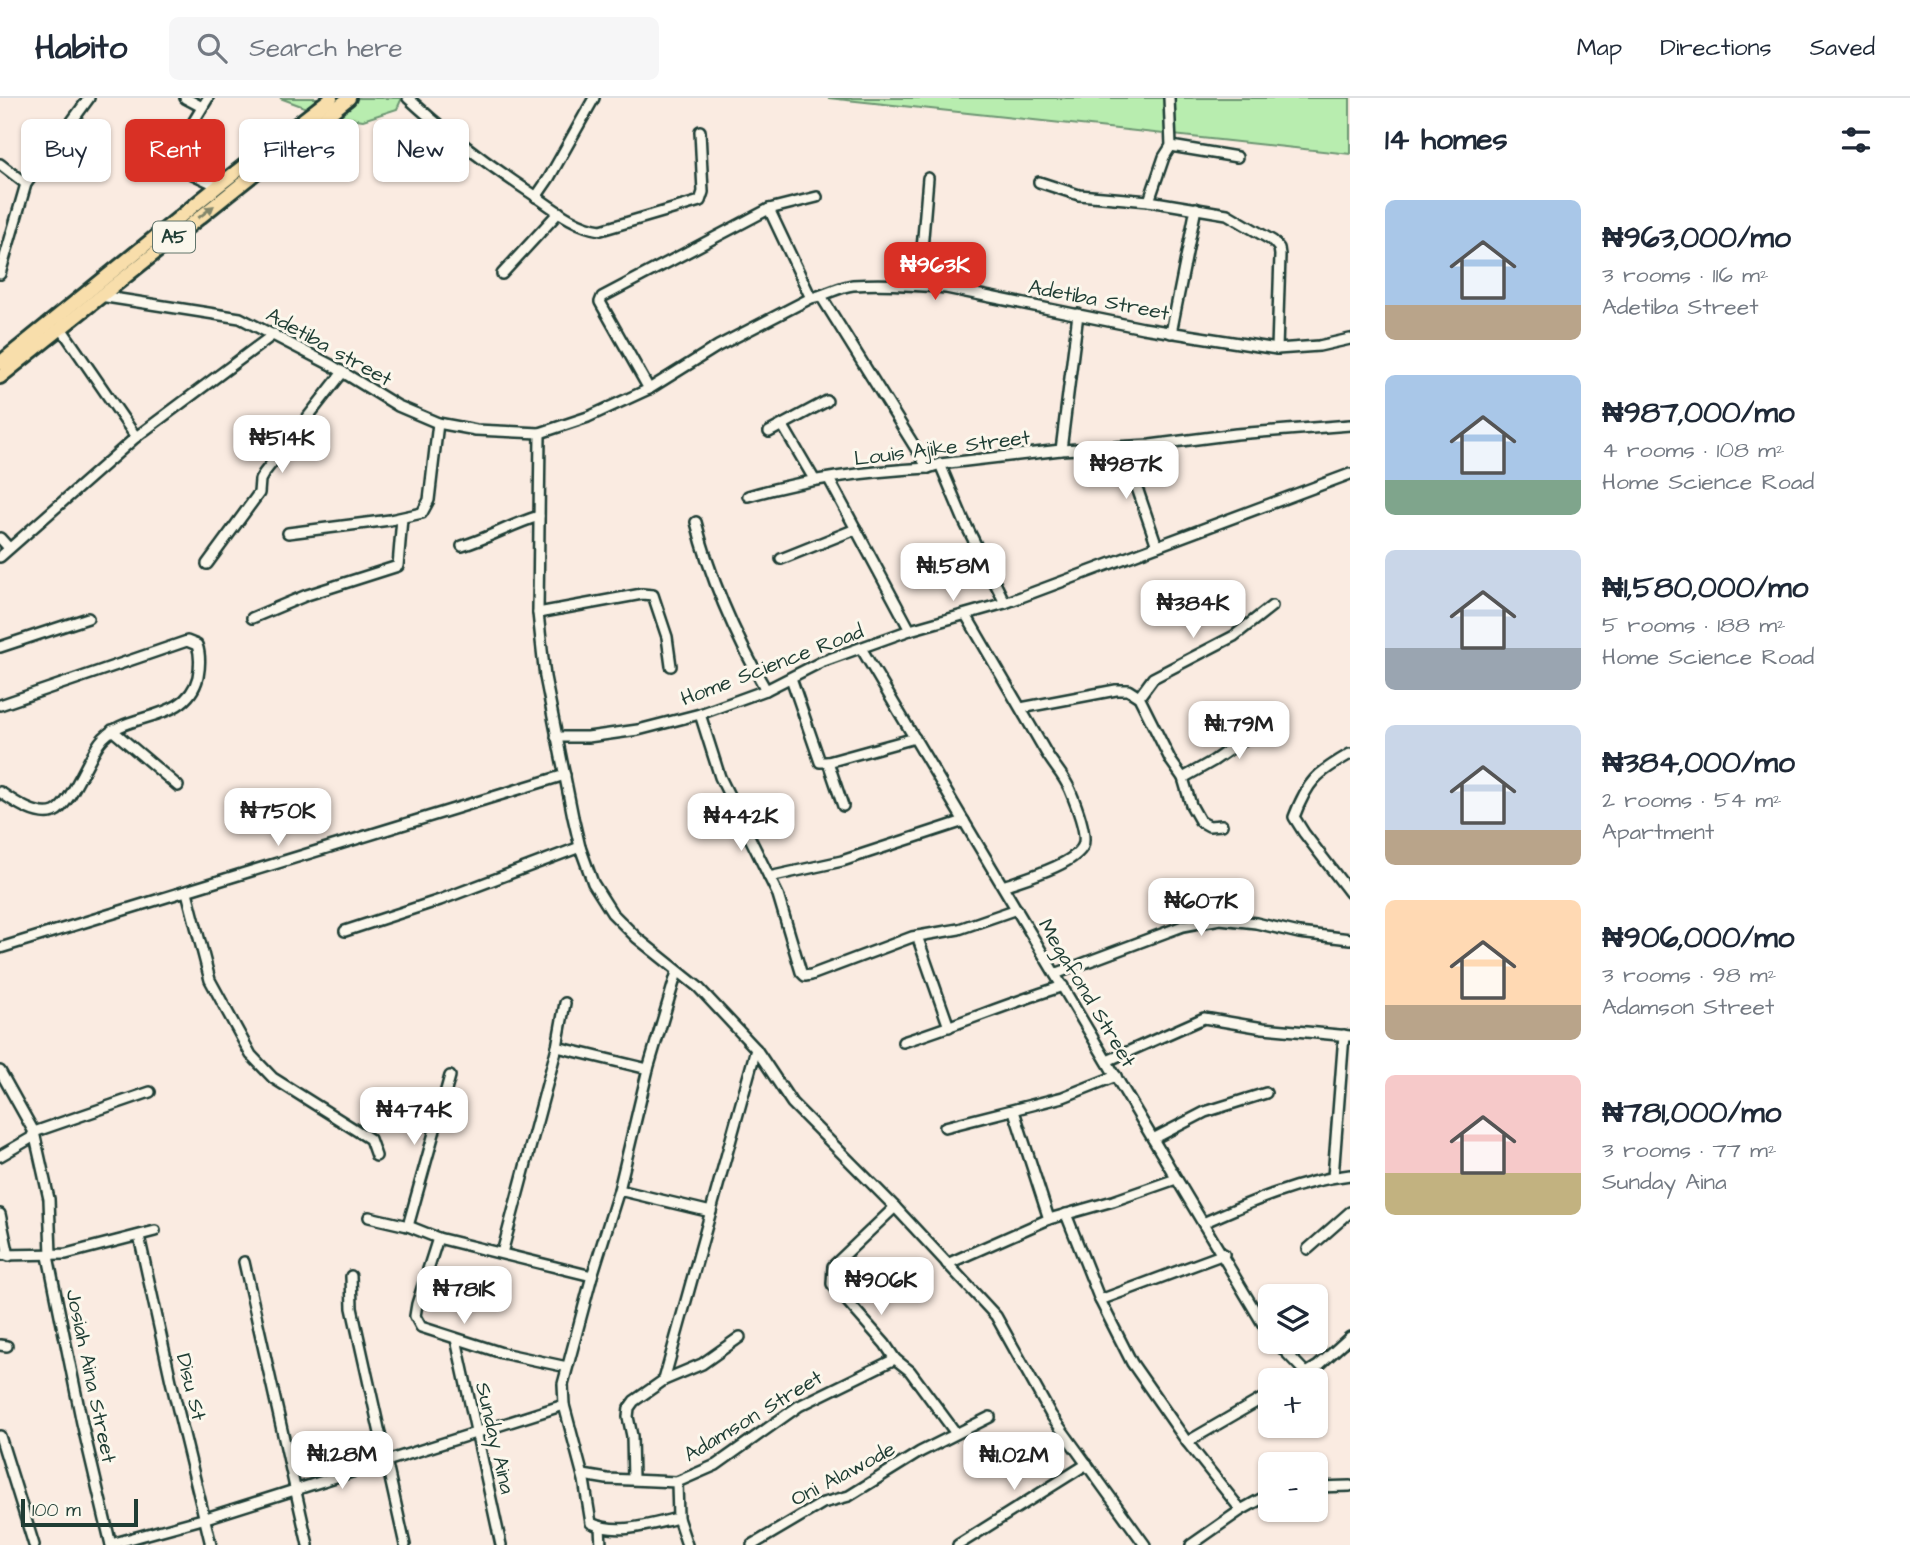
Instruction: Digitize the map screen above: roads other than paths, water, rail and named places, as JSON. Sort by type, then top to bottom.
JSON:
[{"type":"highway","name":"A5","points":[[0,363],[331,98]]},
{"type":"highway","name":"A5","points":[[0,377],[349,98]]},
{"type":"street","points":[[0,274],[26,184],[89,98]]},
{"type":"street","points":[[185,98],[202,107]]},
{"type":"street","points":[[208,98],[172,157],[171,164],[218,186]]},
{"type":"street","points":[[408,98],[498,171],[559,212],[590,229],[601,230],[700,201],[703,192],[700,131]]},
{"type":"street","points":[[536,197],[594,98]]},
{"type":"street","points":[[1149,201],[1164,157],[1171,146],[1169,98]]},
{"type":"street","points":[[1171,146],[1237,157]]},
{"type":"street","points":[[0,164],[26,184]]},
{"type":"street","points":[[919,285],[928,178]]},
{"type":"street","points":[[1039,182],[1079,195],[1149,201],[1227,214],[1273,241],[1279,248],[1277,349]]},
{"type":"street","points":[[649,389],[600,302],[602,297],[769,209],[817,197]]},
{"type":"street","points":[[1171,333],[1196,208]]},
{"type":"street","points":[[769,209],[816,297],[928,468]]},
{"type":"street","points":[[502,274],[559,212]]},
{"type":"street","name":"Adetiba Street","points":[[540,433],[588,418],[649,389],[718,345],[834,289],[853,285],[919,285],[946,288],[1171,333],[1277,349],[1319,346],[1350,339]]},
{"type":"street","name":"Adetiba street","points":[[100,296],[240,318],[343,372],[398,406],[438,423],[476,430],[540,433]]},
{"type":"street","points":[[1061,450],[1078,314]]},
{"type":"street","points":[[61,328],[136,437]]},
{"type":"street","points":[[0,558],[136,437],[274,334]]},
{"type":"street","points":[[207,564],[259,493],[260,480],[264,473],[343,372]]},
{"type":"street","points":[[769,432],[827,401]]},
{"type":"street","points":[[288,533],[422,513],[426,508],[438,423]]},
{"type":"street","name":"Louis Ajike Street","points":[[748,496],[814,480],[928,468],[940,464],[1061,450],[1123,447],[1350,425]]},
{"type":"street","points":[[783,426],[814,480]]},
{"type":"street","points":[[540,433],[538,613],[545,677],[580,847],[593,883],[612,914],[677,972],[698,987],[756,1049],[792,1103],[895,1207],[996,1316],[1051,1415],[1140,1544]]},
{"type":"street","points":[[1123,447],[1157,546]]},
{"type":"street","points":[[940,464],[964,521],[1005,603]]},
{"type":"street","name":"Home Science Road","points":[[556,737],[588,737],[638,730],[700,714],[766,690],[821,662],[910,630],[1005,603],[1350,474]]},
{"type":"street","points":[[829,479],[910,630]]},
{"type":"street","points":[[462,547],[539,516]]},
{"type":"street","points":[[252,618],[307,595],[398,566],[402,518]]},
{"type":"street","points":[[696,522],[703,551],[721,600],[766,690]]},
{"type":"street","points":[[781,559],[856,529]]},
{"type":"street","points":[[0,538],[9,548]]},
{"type":"street","points":[[538,613],[642,594],[653,596],[667,637],[671,666]]},
{"type":"street","points":[[1139,697],[1153,678],[1234,636],[1272,606]]},
{"type":"street","points":[[966,615],[1069,789],[1084,833],[1081,850],[1052,869],[1003,886]]},
{"type":"street","points":[[0,647],[88,618]]},
{"type":"street","points":[[0,705],[187,641],[197,645],[200,653],[196,683],[185,701],[112,730],[101,740],[66,804],[56,812],[45,814],[13,802],[0,792]]},
{"type":"street","name":"Megafond Street","points":[[861,648],[1258,1315]]},
{"type":"street","points":[[791,678],[820,762],[915,738]]},
{"type":"street","points":[[1021,708],[1128,690],[1139,697],[1171,761],[1183,778],[1191,805],[1200,821],[1209,826],[1223,825]]},
{"type":"street","points":[[700,714],[720,777],[778,895],[801,972],[805,976],[918,936],[959,929],[1017,909]]},
{"type":"street","points":[[1183,778],[1213,761],[1278,716]]},
{"type":"street","points":[[112,730],[178,786]]},
{"type":"street","points":[[1350,754],[1321,770],[1303,793],[1294,817],[1350,893]]},
{"type":"street","points":[[828,762],[843,806]]},
{"type":"street","points":[[0,948],[565,775]]},
{"type":"street","points":[[769,877],[842,861],[964,821]]},
{"type":"street","points":[[345,932],[440,900],[580,847]]},
{"type":"street","points":[[187,892],[211,980],[251,1055],[273,1077],[370,1139],[376,1156]]},
{"type":"street","points":[[1055,974],[1183,926],[1220,919],[1350,939]]},
{"type":"street","points":[[0,934],[10,944]]},
{"type":"street","points":[[918,936],[949,1027]]},
{"type":"street","points":[[677,972],[648,1069],[619,1190],[563,1384],[564,1405],[583,1475],[591,1523],[600,1527],[631,1528],[678,1518]]},
{"type":"street","points":[[903,1042],[1063,986]]},
{"type":"street","points":[[502,1253],[557,1047],[565,1003]]},
{"type":"street","points":[[1107,1061],[1205,1018],[1263,1028],[1347,1036],[1333,1177]]},
{"type":"street","points":[[557,1047],[648,1069]]},
{"type":"street","points":[[664,1380],[756,1049]]},
{"type":"street","name":"Josiah Aina Street","points":[[0,1071],[34,1132],[49,1199],[49,1255],[82,1423],[111,1545]]},
{"type":"street","points":[[408,1226],[450,1076]]},
{"type":"street","points":[[945,1128],[1063,1097],[1116,1076]]},
{"type":"street","points":[[0,1156],[31,1138],[34,1132],[150,1092]]},
{"type":"street","points":[[1153,1139],[1205,1112],[1266,1093]]},
{"type":"street","points":[[1014,1111],[1049,1219]]},
{"type":"street","points":[[1203,1223],[1256,1199],[1333,1177],[1350,1175]]},
{"type":"street","points":[[947,1264],[1049,1219],[1176,1179]]},
{"type":"street","points":[[619,1190],[711,1212]]},
{"type":"street","points":[[895,1207],[833,1266],[832,1284],[895,1359],[910,1371],[955,1433]]},
{"type":"street","points":[[1308,1249],[1350,1212]]},
{"type":"street","points":[[0,1214],[4,1256],[76,1252],[155,1231]]},
{"type":"street","points":[[1066,1214],[1100,1300],[1132,1363],[1187,1442],[1241,1510]]},
{"type":"street","points":[[369,1217],[408,1226],[438,1238],[592,1276]]},
{"type":"street","name":"Disu St","points":[[139,1236],[211,1545]]},
{"type":"street","points":[[438,1238],[415,1316],[421,1327],[502,1353],[568,1367]]},
{"type":"street","points":[[1100,1300],[1224,1254]]},
{"type":"street","points":[[244,1262],[309,1545]]},
{"type":"street","points":[[351,1276],[352,1308],[405,1545]]},
{"type":"street","points":[[634,1479],[629,1408],[634,1401],[664,1380],[702,1364],[740,1337]]},
{"type":"street","points":[[1315,1368],[1350,1338]]},
{"type":"street","name":"Sunday Aina","points":[[456,1339],[501,1545]]},
{"type":"street","points":[[1288,1354],[1301,1368]]},
{"type":"street","name":"Adamson Street","points":[[583,1475],[607,1479],[677,1482],[716,1465],[799,1406],[895,1359]]},
{"type":"street","points":[[1187,1442],[1258,1401]]},
{"type":"street","points":[[111,1545],[206,1518],[564,1405]]},
{"type":"street","name":"Oni Alawode","points":[[752,1545],[823,1503],[849,1496],[955,1433],[990,1417]]},
{"type":"street","points":[[0,1436],[34,1545]]},
{"type":"street","points":[[958,1545],[1087,1464]]},
{"type":"street","points":[[677,1482],[678,1518],[687,1545]]},
{"type":"street","points":[[1328,1487],[1350,1486]]},
{"type":"street","points":[[1191,1545],[1258,1501]]},
{"type":"street","points":[[600,1527],[601,1545]]}]
